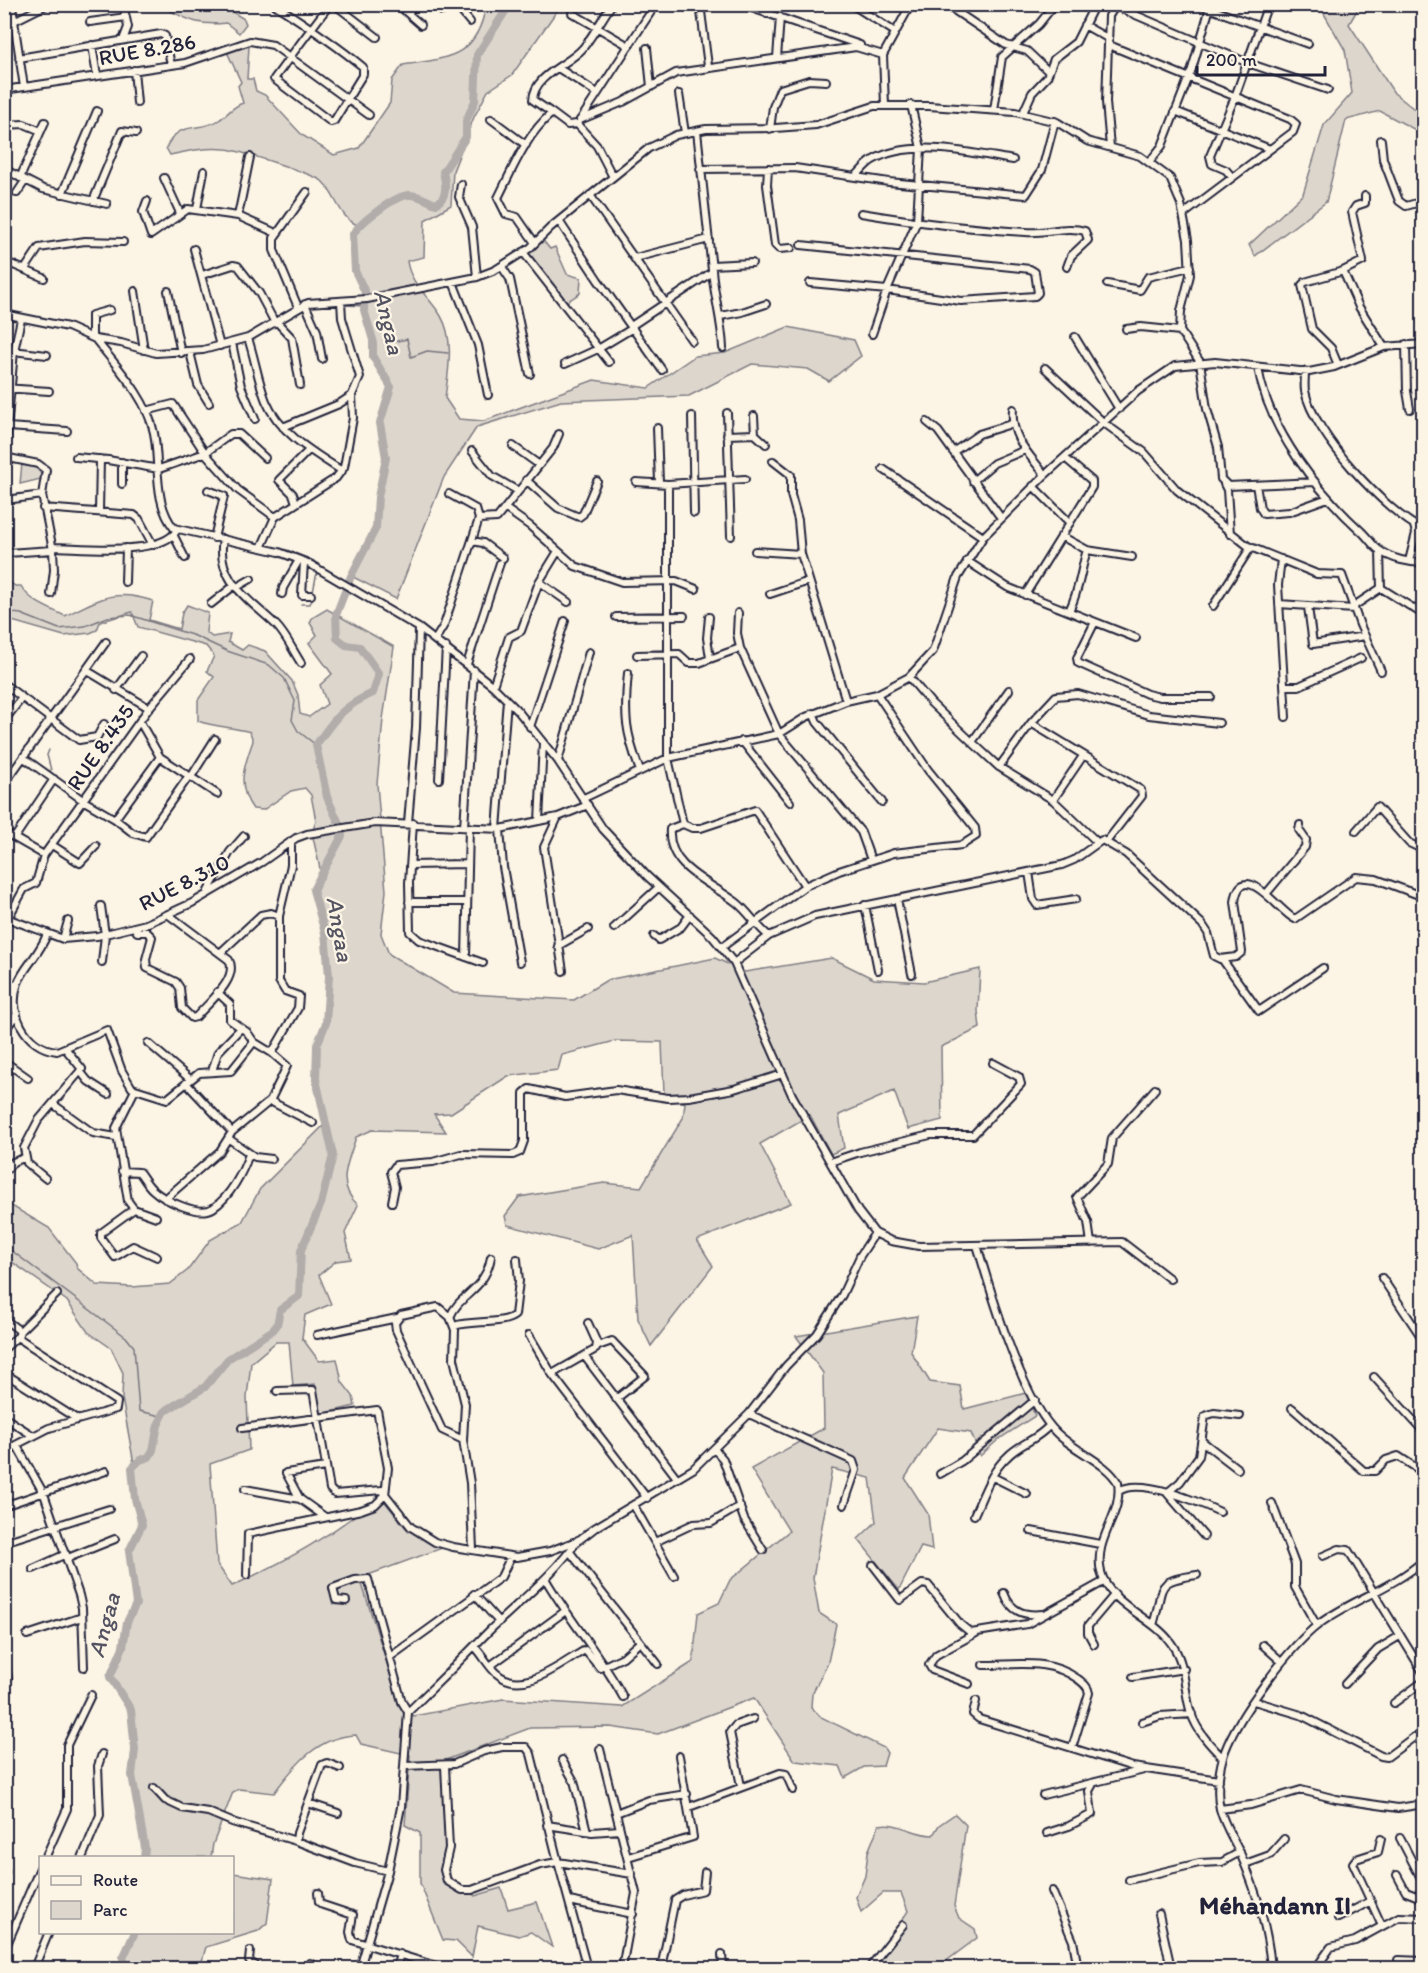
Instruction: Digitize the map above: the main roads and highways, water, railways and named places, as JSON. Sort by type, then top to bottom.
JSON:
[{"type":"waterway","name":"Angaa","points":[[144,1856],[145,1848],[132,1775],[135,1750],[131,1710],[110,1677],[123,1647],[127,1622],[136,1604],[129,1551],[142,1525],[135,1499],[132,1468],[140,1460],[149,1457],[153,1450],[158,1425],[165,1411],[205,1387],[228,1359],[273,1330],[277,1325],[280,1310],[299,1296],[301,1250],[321,1204],[333,1155],[316,1079],[317,1045],[326,1023],[329,976],[325,933],[313,890],[342,836],[342,830],[327,797],[316,745],[340,714],[373,693],[379,674],[360,647],[346,645],[337,638],[336,615],[351,576],[376,528],[378,497],[386,458],[380,423],[391,387],[373,357],[373,340],[364,310],[365,292],[355,271],[353,234],[363,223],[396,199],[410,195],[436,204],[443,198],[445,186],[443,172],[466,137],[466,121],[475,101],[477,55],[510,4]]},
{"type":"waterway","points":[[345,305],[364,306]]},
{"type":"waterway","points":[[389,336],[392,342],[407,339],[411,357],[427,351],[448,353]]},
{"type":"waterway","points":[[287,550],[314,561]]},
{"type":"waterway","points":[[313,592],[317,572]]},
{"type":"waterway","points":[[301,604],[310,604],[313,597]]},
{"type":"waterway","points":[[4,612],[21,614],[59,629],[85,626],[108,617],[130,615],[195,636],[227,651],[269,665],[284,678],[295,701],[292,720],[298,731],[316,745]]},
{"type":"waterway","points":[[49,750],[47,755],[51,770]]},
{"type":"waterway","points":[[4,1245],[126,1337],[134,1347],[139,1411],[161,1416]]},
{"type":"waterway","name":"Angaa","points":[[127,1968],[123,1958],[134,1934]]},
{"type":"district","name":"Méhandann II","points":[[1275,1905]]}]
